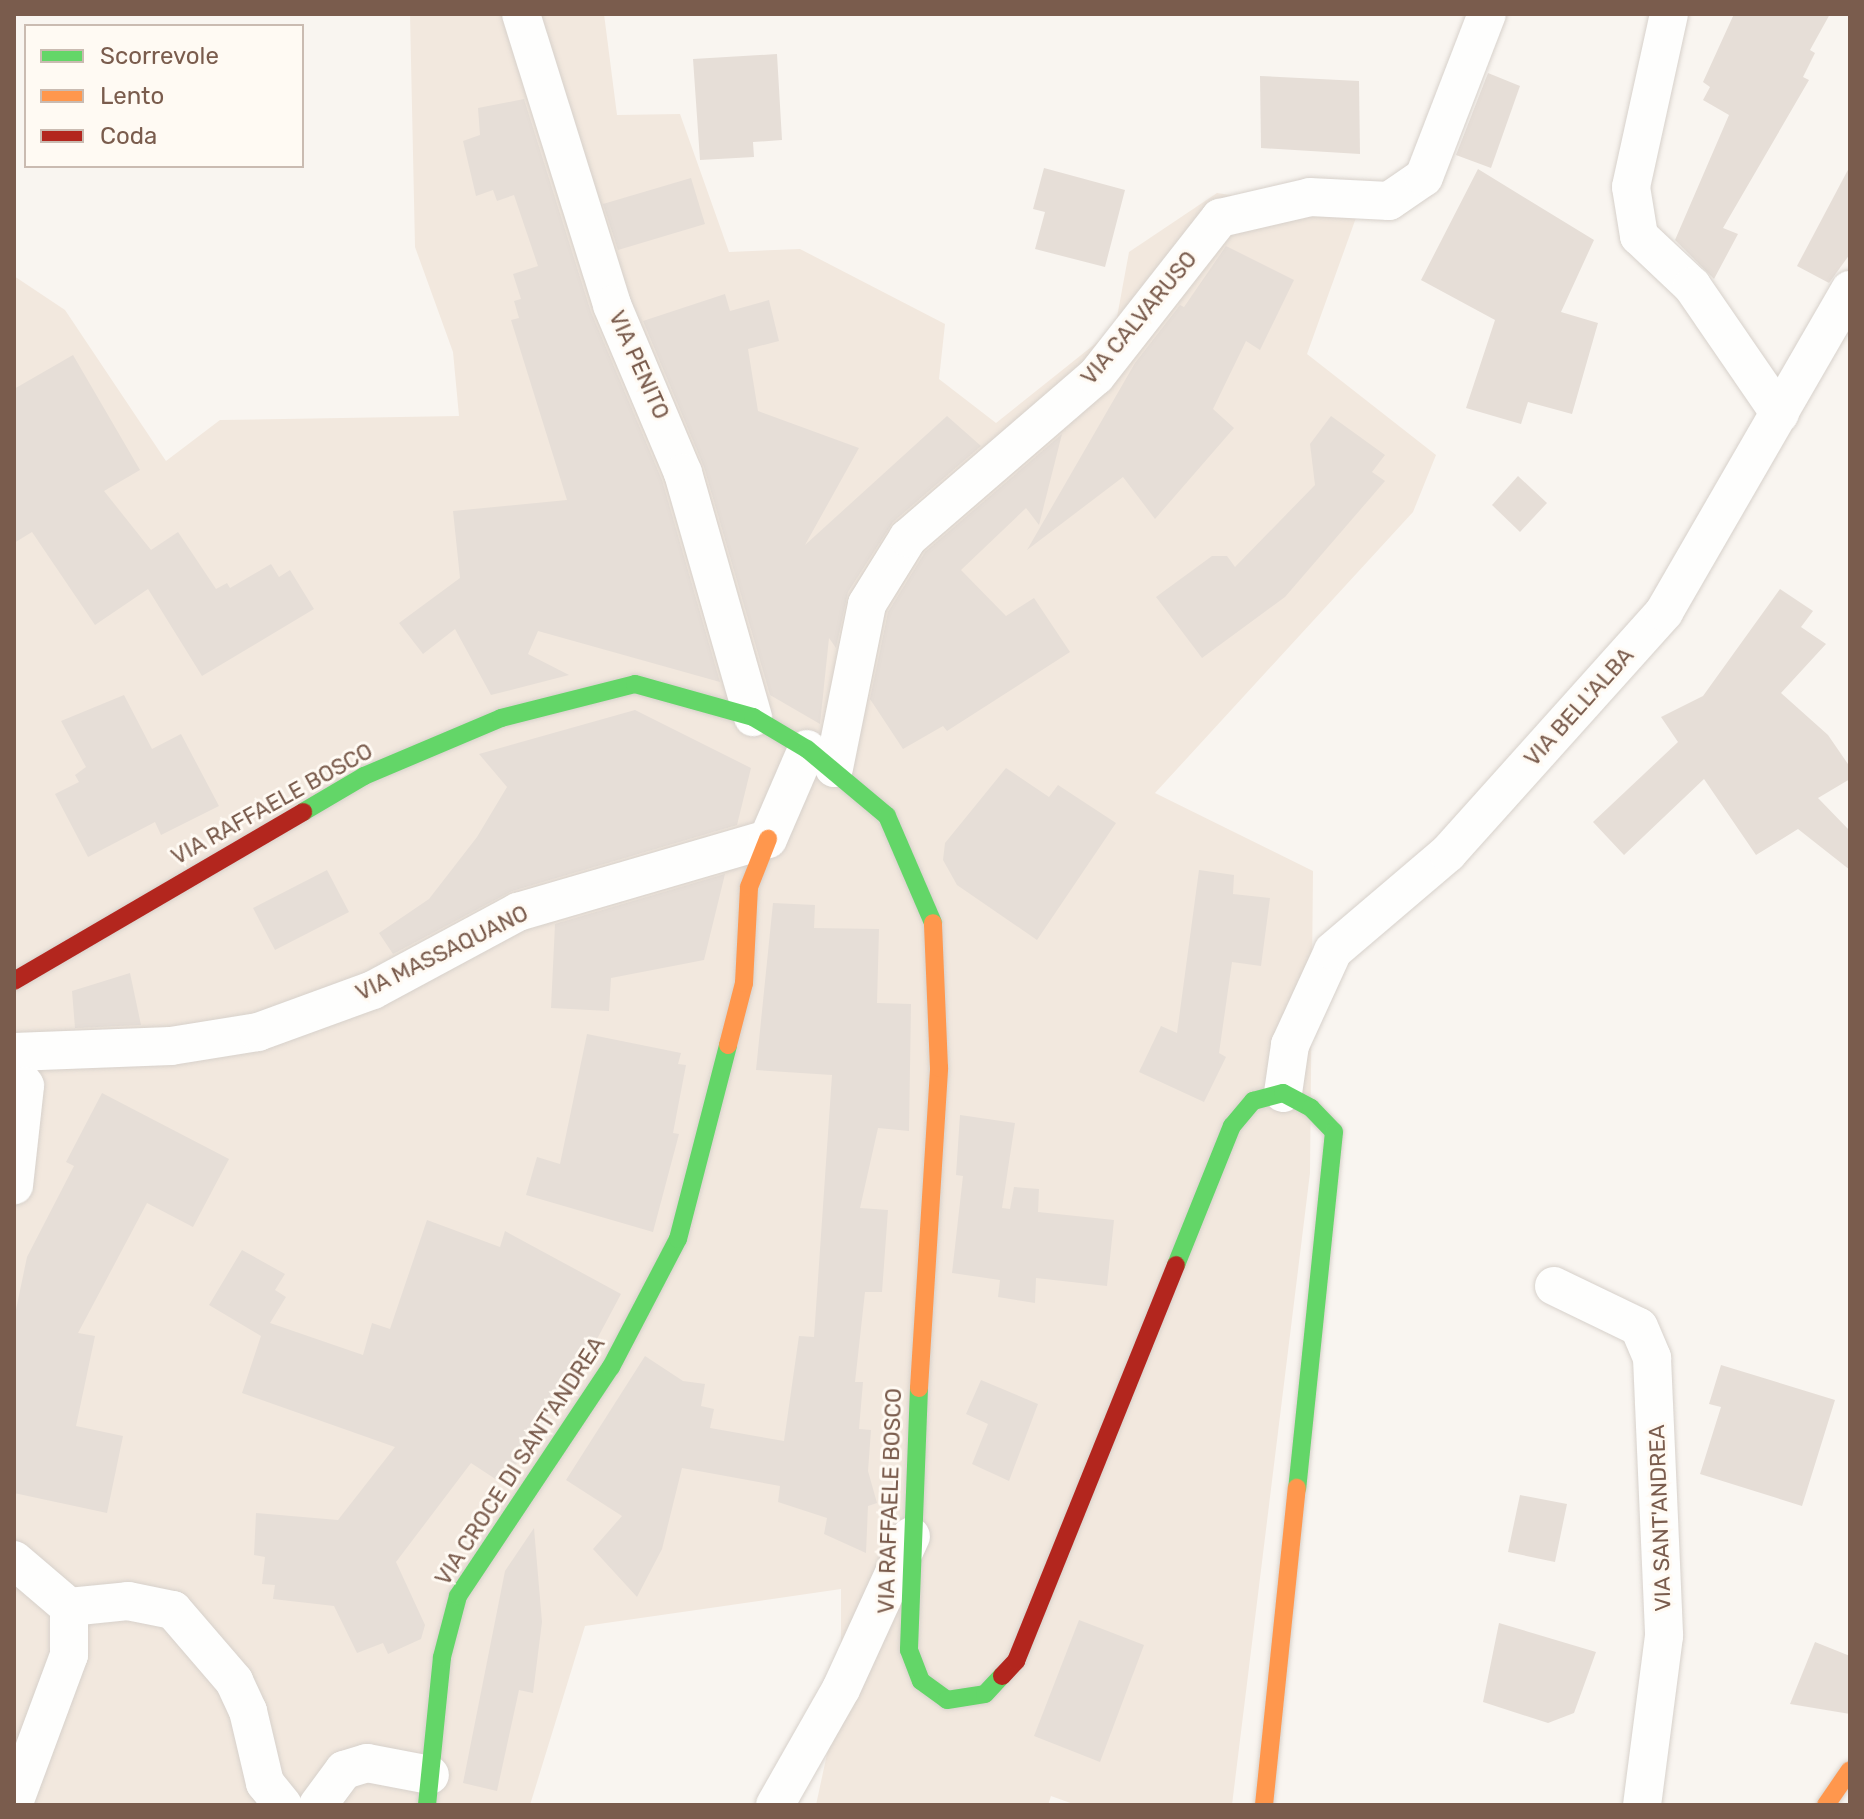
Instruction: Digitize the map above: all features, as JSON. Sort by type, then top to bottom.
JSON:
[{"type":"street","name":"VIA PENITO","points":[[521,14],[612,305],[683,473],[753,717]]},
{"type":"street","name":"VIA CALVARUSO","points":[[821,758],[867,604],[908,538],[1096,376],[1220,218],[1310,197],[1389,201],[1424,177],[1487,14]]},
{"type":"street","points":[[1669,14],[1631,187],[1639,236],[1692,286],[1780,414]]},
{"type":"street","name":"VIA BELL'ALBA","points":[[1283,1093],[1303,1050],[1333,951],[1448,853],[1664,612],[1850,290]]},
{"type":"street","name":"VIA RAFFAELE BOSCO","points":[[14,981],[364,776],[501,718],[635,684],[753,717],[821,758],[887,816],[932,910],[939,1068],[909,1650],[921,1681],[947,1700],[985,1694],[1016,1661],[1232,1126],[1253,1101],[1283,1093]]},
{"type":"street","points":[[768,839],[821,758]]},
{"type":"street","name":"VIA MASSAQUANO","points":[[14,1052],[171,1046],[258,1032],[373,990],[518,912],[768,839]]},
{"type":"street","name":"VIA CROCE DI SANT'ANDREA","points":[[430,1776],[442,1657],[458,1596],[611,1367],[678,1239],[744,983],[749,887],[768,839]]},
{"type":"street","points":[[14,1070],[25,1086],[14,1185]]},
{"type":"street","points":[[1264,1805],[1334,1132],[1311,1108],[1283,1093]]},
{"type":"street","name":"VIA SANT'ANDREA","points":[[1554,1286],[1639,1327],[1652,1358],[1664,1636],[1642,1805]]},
{"type":"street","points":[[775,1805],[841,1689],[913,1530]]},
{"type":"street","points":[[14,1560],[69,1607],[128,1601],[173,1610],[213,1650],[234,1681],[248,1711],[265,1783],[283,1805]]},
{"type":"street","points":[[14,1803],[69,1655],[69,1607]]},
{"type":"street","points":[[318,1805],[344,1770],[367,1763],[430,1776]]},
{"type":"street","points":[[1826,1805],[1850,1770]]},
{"type":"shaded area","points":[[410,14],[604,14],[617,115],[680,114],[729,252],[800,249],[945,324],[939,379],[996,423],[1115,328],[1129,252],[1217,193],[1357,215],[1307,354],[1436,455],[1413,512],[1155,793],[1313,871],[1310,1173],[1232,1805],[1076,1805],[1051,1796],[1048,1805],[816,1805],[841,1689],[841,1589],[585,1626],[530,1805],[14,1805],[14,276],[65,310],[166,461],[220,420],[459,416],[453,352],[415,247]]},
{"type":"building","points":[[1734,14],[1830,14],[1810,50],[1815,53],[1803,77],[1809,80],[1723,228],[1738,234],[1714,279],[1675,240],[1729,115],[1703,100],[1710,87],[1703,82]]},
{"type":"building","points":[[777,54],[782,140],[753,142],[754,157],[700,160],[693,59]]},
{"type":"building","points":[[1488,73],[1520,86],[1491,168],[1456,155]]},
{"type":"building","points":[[1260,76],[1359,81],[1360,154],[1261,148]]},
{"type":"building","points":[[524,99],[591,312],[662,480],[720,682],[538,631],[528,654],[569,675],[491,695],[455,629],[423,654],[399,623],[460,578],[453,511],[567,500],[511,320],[519,318],[514,301],[521,299],[513,274],[538,266],[514,195],[497,201],[493,190],[476,196],[463,141],[480,135],[478,108]]},
{"type":"building","points":[[1850,166],[1850,254],[1829,283],[1797,266]]},
{"type":"building","points":[[1044,168],[1125,190],[1105,267],[1035,249],[1045,212],[1033,209]]},
{"type":"building","points":[[1478,169],[1594,240],[1561,312],[1598,323],[1572,414],[1528,402],[1521,424],[1466,408],[1495,320],[1421,280]]},
{"type":"building","points":[[691,178],[705,224],[618,250],[603,204]]},
{"type":"building","points":[[1226,246],[1294,280],[1260,350],[1246,341],[1213,409],[1234,428],[1155,519],[1123,477],[1027,550],[1135,363],[1180,305],[1184,307]]},
{"type":"building","points":[[725,294],[730,311],[769,300],[779,341],[748,349],[758,411],[859,448],[805,545],[947,416],[981,446],[893,522],[848,592],[836,648],[829,638],[820,724],[770,695],[704,467],[643,321]]},
{"type":"building","points":[[73,355],[140,470],[104,491],[151,550],[178,532],[216,589],[227,583],[230,588],[271,564],[279,577],[290,570],[314,609],[202,676],[148,589],[95,625],[32,532],[14,543],[14,389]]},
{"type":"building","points":[[1331,416],[1385,455],[1372,472],[1385,481],[1285,597],[1202,658],[1156,597],[1212,556],[1227,556],[1235,567],[1315,485],[1310,444]]},
{"type":"building","points":[[1062,434],[1039,525],[1026,508],[961,570],[1006,616],[1034,598],[1070,652],[947,731],[943,726],[903,749],[870,699],[888,612],[925,552]]},
{"type":"building","points":[[1518,476],[1547,503],[1520,532],[1492,505]]},
{"type":"building","points":[[1780,589],[1813,611],[1801,627],[1826,644],[1781,693],[1828,735],[1850,767],[1850,779],[1818,798],[1850,831],[1850,870],[1798,829],[1756,855],[1704,779],[1624,855],[1593,822],[1678,742],[1661,717],[1703,696]]},
{"type":"building","points":[[124,695],[152,749],[181,734],[219,806],[161,835],[155,822],[88,857],[55,794],[79,782],[75,775],[86,767],[61,721]]},
{"type":"building","points":[[635,710],[751,768],[737,825],[512,891],[393,954],[379,933],[429,899],[477,837],[507,787],[479,754]]},
{"type":"building","points":[[1006,768],[1049,797],[1058,785],[1116,823],[1037,940],[957,885],[943,860],[945,843]]},
{"type":"building","points":[[327,870],[349,912],[275,950],[253,908]]},
{"type":"building","points":[[1199,870],[1234,875],[1233,894],[1270,898],[1261,966],[1232,962],[1219,1053],[1226,1057],[1204,1102],[1139,1072],[1161,1026],[1177,1033]]},
{"type":"building","points":[[725,874],[704,960],[611,978],[609,1011],[551,1008],[555,924]]},
{"type":"building","points":[[773,903],[815,905],[814,928],[879,929],[877,1003],[911,1004],[909,1131],[878,1128],[860,1208],[888,1210],[882,1292],[865,1292],[855,1382],[863,1382],[859,1429],[871,1430],[868,1471],[877,1503],[868,1506],[866,1553],[824,1534],[827,1518],[778,1502],[780,1486],[682,1468],[662,1549],[637,1597],[593,1549],[622,1516],[566,1480],[645,1356],[683,1381],[705,1384],[701,1406],[714,1409],[710,1428],[784,1441],[799,1336],[814,1337],[832,1075],[756,1070]]},
{"type":"building","points":[[130,973],[141,1025],[75,1028],[72,991]]},
{"type":"building","points":[[587,1034],[681,1053],[678,1064],[686,1065],[673,1133],[679,1134],[653,1232],[526,1195],[537,1157],[560,1164]]},
{"type":"building","points":[[102,1093],[229,1159],[193,1227],[147,1203],[78,1333],[95,1336],[76,1426],[123,1436],[107,1513],[14,1493],[14,1319],[27,1257],[74,1166],[66,1162]]},
{"type":"building","points":[[960,1115],[1015,1123],[1002,1208],[1010,1209],[1014,1187],[1039,1189],[1038,1212],[1114,1220],[1107,1286],[1036,1278],[1035,1303],[998,1297],[1000,1280],[952,1273],[963,1176],[956,1175]]},
{"type":"building","points":[[427,1220],[500,1247],[505,1231],[621,1294],[589,1354],[503,1484],[471,1463],[396,1562],[425,1625],[421,1639],[388,1654],[383,1643],[357,1653],[334,1606],[273,1599],[275,1585],[262,1584],[265,1557],[254,1555],[256,1513],[338,1520],[395,1447],[242,1393],[261,1336],[209,1305],[242,1250],[285,1274],[275,1290],[286,1297],[270,1323],[363,1355],[372,1323],[390,1329]]},
{"type":"building","points":[[1721,1365],[1835,1400],[1802,1506],[1700,1474],[1721,1407],[1709,1404]]},
{"type":"building","points":[[981,1380],[1038,1404],[1009,1481],[972,1464],[988,1424],[966,1414]]},
{"type":"building","points":[[1520,1495],[1567,1504],[1555,1562],[1508,1552]]},
{"type":"building","points":[[534,1528],[542,1622],[533,1693],[519,1690],[497,1791],[463,1783],[505,1571]]},
{"type":"building","points":[[1079,1620],[1144,1645],[1100,1762],[1034,1736]]},
{"type":"building","points":[[1499,1623],[1596,1652],[1574,1713],[1548,1723],[1483,1702]]},
{"type":"building","points":[[1815,1642],[1850,1656],[1850,1714],[1790,1704]]},
{"type":"traffic: fast","points":[[303,812],[364,776],[501,718],[635,684],[753,717],[807,749],[887,816],[933,923]]},
{"type":"traffic: fast","points":[[427,1805],[442,1657],[458,1596],[611,1367],[678,1239],[728,1045]]},
{"type":"traffic: fast","points":[[1176,1265],[1232,1126],[1253,1101],[1283,1093],[1311,1108],[1334,1132],[1297,1488]]},
{"type":"traffic: fast","points":[[919,1388],[909,1650],[921,1681],[947,1700],[985,1694],[1002,1676]]},
{"type":"traffic: slow","points":[[728,1045],[744,983],[749,887],[768,839]]},
{"type":"traffic: slow","points":[[919,1388],[939,1068],[933,923]]},
{"type":"traffic: slow","points":[[1264,1805],[1297,1488]]},
{"type":"traffic: slow","points":[[1826,1805],[1850,1770]]},
{"type":"traffic: jam","points":[[14,981],[303,812]]},
{"type":"traffic: jam","points":[[1002,1676],[1016,1661],[1176,1265]]}]
